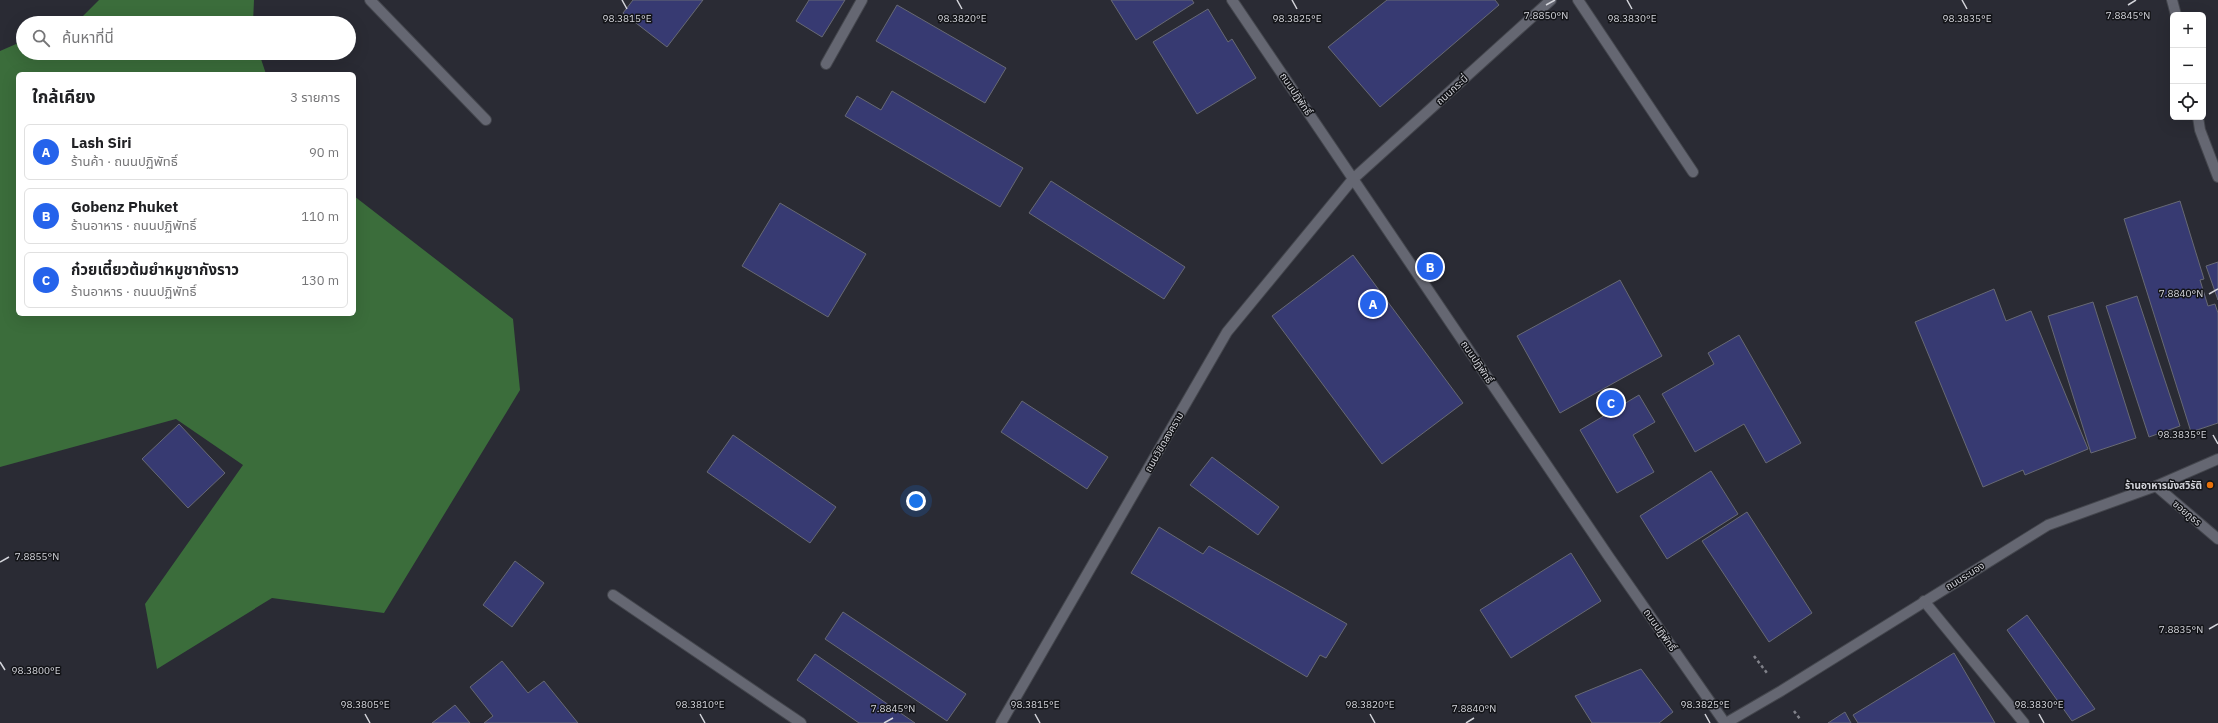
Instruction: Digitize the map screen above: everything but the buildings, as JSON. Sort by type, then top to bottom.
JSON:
[{"type":"street","points":[[370,0],[486,120]]},
{"type":"street","points":[[826,64],[862,0]]},
{"type":"street","name":"ถนนปฏิพัทธิ์","points":[[1232,0],[1608,557],[1726,723]]},
{"type":"street","name":"ถนนกระบี่","points":[[1354,179],[1551,0]]},
{"type":"street","points":[[1578,0],[1692,172]]},
{"type":"street","points":[[2172,0],[2175,12]]},
{"type":"street","points":[[2198,120],[2200,130],[2218,177]]},
{"type":"street","name":"ถนนวิชิตสงคราม","points":[[1001,723],[1227,332],[1354,179]]},
{"type":"street","name":"ถนนระนอง","points":[[1726,723],[1781,691],[2048,525],[2156,486],[2218,459]]},
{"type":"street","name":"ซอยภูธร","points":[[2156,486],[2218,539]]},
{"type":"street","points":[[613,595],[801,723]]},
{"type":"street","points":[[1924,601],[2024,723]]},
{"type":"green space","points":[[99,0],[254,0],[253,16],[83,16]]},
{"type":"green space","points":[[16,44],[16,60],[261,60],[265,72],[16,72],[16,316],[356,316],[356,198],[513,319],[520,390],[384,613],[272,598],[157,669],[145,604],[243,465],[176,419],[0,467],[0,51]]},
{"type":"place","name":"Gobenz Phuket","points":[[1430,267]]},
{"type":"place","name":"Lash Siri","points":[[1373,304]]},
{"type":"place","name":"ก๋วยเตี๋ยวต้มยำหมูชากังราว","points":[[1611,403]]},
{"type":"place","name":"ร้านอาหารมังสวิรัติ","points":[[2210,485]]}]
